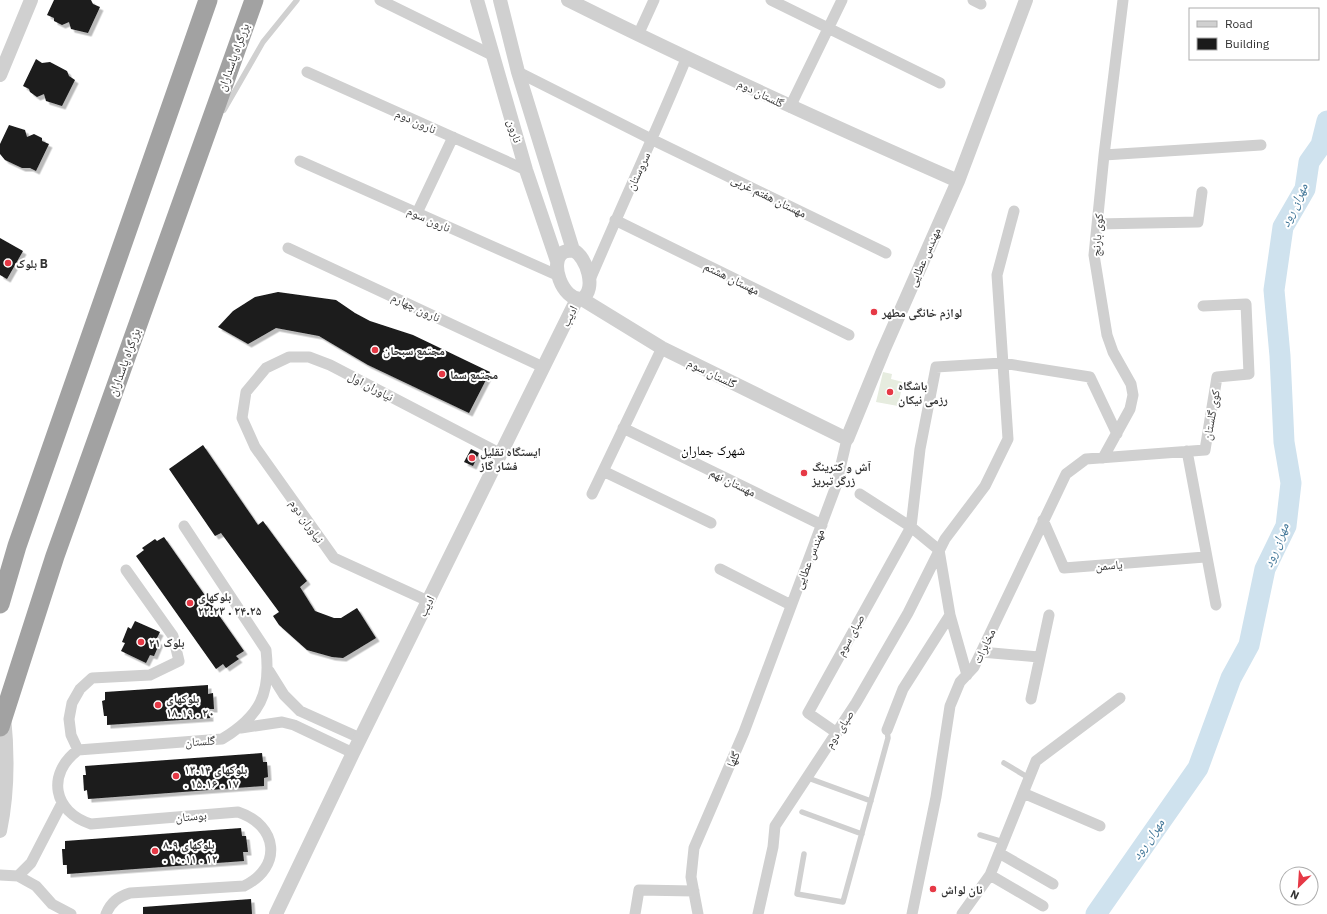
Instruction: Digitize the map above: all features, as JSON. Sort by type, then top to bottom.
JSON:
[{"type":"highway","points":[[0,604],[17,546],[208,0]]},
{"type":"highway","name":"بزرگراه پاسداران","points":[[2,721],[55,556],[254,0]]},
{"type":"street","points":[[0,74],[31,0]]},
{"type":"street","points":[[380,0],[492,55]]},
{"type":"street","name":"نارون","points":[[477,0],[526,170],[557,261],[559,276]]},
{"type":"street","name":"نارون","points":[[500,0],[518,72],[573,250],[582,257],[589,282]]},
{"type":"street","name":"گلستان دوم","points":[[568,0],[686,59],[790,107],[958,181]]},
{"type":"street","points":[[638,35],[654,0]]},
{"type":"street","points":[[771,0],[940,83]]},
{"type":"street","points":[[790,107],[842,0]]},
{"type":"street","name":"مهندس عطایی","points":[[791,605],[836,486],[847,439],[886,344],[958,181],[1026,0]]},
{"type":"street","name":"کوی بارنج","points":[[1103,458],[1130,409],[1133,395],[1131,384],[1113,352],[1107,335],[1094,255],[1104,155],[1123,0]]},
{"type":"street","name":"سروستان","points":[[589,282],[615,220],[653,140],[686,59]]},
{"type":"street","name":"نارون دوم","points":[[307,72],[526,170]]},
{"type":"street","name":"مهستان هفتم غربی","points":[[518,72],[653,140],[886,253]]},
{"type":"street","points":[[417,213],[453,137]]},
{"type":"street","points":[[1104,155],[1261,145]]},
{"type":"street","name":"نارون سوم","points":[[300,161],[559,276]]},
{"type":"street","points":[[1097,224],[1198,222],[1202,192]]},
{"type":"street","name":"صبای دوم","points":[[758,914],[773,847],[775,826],[837,733],[908,613],[945,539],[985,486],[1008,439],[997,275],[1014,211]]},
{"type":"street","name":"مهستان هشتم","points":[[615,220],[849,335]]},
{"type":"street","name":"نارون چهارم","points":[[288,248],[543,367]]},
{"type":"street","points":[[557,261],[564,251],[573,250]]},
{"type":"street","name":"گلستان سوم","points":[[559,276],[566,292],[662,348],[847,439]]},
{"type":"street","name":"ادیب","points":[[276,914],[360,738],[543,367],[579,299],[586,296],[589,282]]},
{"type":"street","name":"کوی گلستان","points":[[1103,458],[1205,450],[1217,377],[1249,374],[1246,304],[1203,306]]},
{"type":"street","points":[[592,494],[662,348]]},
{"type":"street","name":"نیاوران اول","points":[[246,392],[266,368],[289,357],[309,357],[330,365],[501,454]]},
{"type":"street","points":[[910,527],[920,449],[936,367],[1002,363],[1090,377],[1117,434]]},
{"type":"street","name":"نیاوران دوم","points":[[246,392],[242,418],[255,447],[334,558],[428,601]]},
{"type":"street","name":"مهستان نهم","points":[[623,428],[822,525]]},
{"type":"street","points":[[1187,451],[1205,557],[1216,605]]},
{"type":"street","name":"مخابرات","points":[[912,914],[936,796],[950,706],[960,682],[974,667],[1066,474],[1086,459],[1103,458]]},
{"type":"street","points":[[603,472],[711,523]]},
{"type":"street","points":[[860,494],[910,527],[939,550],[950,615],[967,675]]},
{"type":"street","name":"یاسمن","points":[[1043,520],[1064,568],[1205,557]]},
{"type":"street","name":"گلستان","points":[[78,750],[222,739],[241,728],[255,712],[265,693],[269,671],[266,650],[184,526]]},
{"type":"street","name":"صبای سوم","points":[[837,733],[808,712],[910,527]]},
{"type":"street","points":[[720,569],[791,605]]},
{"type":"street","points":[[18,876],[31,863],[62,803],[58,792],[58,779],[61,768],[68,757],[78,750],[71,735],[69,719],[71,708],[80,689],[92,678],[150,675],[179,661],[173,636],[126,570]]},
{"type":"street","name":"گلها","points":[[698,914],[691,877],[694,848],[744,732],[791,605]]},
{"type":"street","points":[[887,730],[903,689],[950,615]]},
{"type":"street","points":[[1031,699],[1049,615]]},
{"type":"street","points":[[981,652],[1039,656]]},
{"type":"street","points":[[269,671],[284,695],[300,711],[360,738]]},
{"type":"street","points":[[962,914],[990,875],[1036,761],[1120,698]]},
{"type":"street","points":[[0,831],[6,804],[7,749],[2,721]]},
{"type":"street","points":[[241,728],[282,722],[294,725],[353,754]]},
{"type":"street","points":[[1023,793],[1100,826]]},
{"type":"street","name":"بوستان","points":[[62,803],[74,817],[91,824],[238,812],[250,816],[261,824],[268,834],[271,847],[270,860],[265,871],[256,880],[244,886],[130,892],[111,904],[106,914]]},
{"type":"street","points":[[999,853],[1053,884]]},
{"type":"street","points":[[0,875],[18,876],[36,886],[52,904],[71,914]]},
{"type":"street","points":[[990,875],[1043,906]]},
{"type":"street","points":[[636,914],[639,890],[694,891]]},
{"type":"lane","points":[[200,152],[263,42],[297,0]]},
{"type":"lane","points":[[804,854],[796,894],[843,902],[888,738],[887,730]]},
{"type":"lane","points":[[1004,763],[1029,778]]},
{"type":"lane","points":[[808,778],[871,801]]},
{"type":"lane","points":[[802,812],[862,834]]},
{"type":"lane","points":[[980,835],[1003,842]]},
{"type":"shaded area","name":"باشگاه رزمی نیکان","points":[[883,372],[892,374],[891,379],[903,382],[898,406],[876,402]]},
{"type":"building","points":[[54,0],[91,0],[93,4],[100,7],[88,33],[71,29],[69,22],[62,25],[54,21],[54,18],[47,15]]},
{"type":"building","points":[[36,59],[42,63],[50,62],[67,71],[69,76],[75,80],[62,106],[46,101],[44,94],[37,97],[30,92],[29,89],[23,86]]},
{"type":"building","points":[[9,125],[25,130],[27,137],[34,134],[42,138],[42,141],[49,144],[36,171],[30,168],[22,168],[5,160],[0,154],[0,144]]},
{"type":"building","name":"بلوک B","points":[[0,238],[23,251],[7,279],[0,275]]},
{"type":"building","points":[[278,292],[336,300],[370,321],[413,335],[490,372],[469,413],[368,365],[319,336],[276,328],[248,344],[218,327],[233,311],[255,297]]},
{"type":"building","points":[[203,445],[258,525],[263,521],[307,581],[300,587],[315,611],[334,618],[341,618],[357,608],[376,638],[343,658],[332,657],[307,650],[279,625],[273,616],[279,612],[221,533],[215,536],[169,469]]},
{"type":"building","name":"ایستگاه تقلیل فشار گاز","points":[[471,449],[479,453],[473,466],[464,462]]},
{"type":"building","name":"بلوکهای ۲۲.۲۳ . ۲۴.۲۵","points":[[164,537],[244,651],[236,656],[239,659],[226,668],[223,664],[216,669],[136,556],[144,550],[142,548],[155,539],[157,541]]},
{"type":"building","name":"بلوک ۲۱","points":[[135,621],[160,632],[156,640],[160,642],[154,656],[150,655],[146,663],[121,651],[125,643],[122,642],[128,627],[131,629]]},
{"type":"building","name":"بلوکهای ۱۸.۱۹ . ۲۰","points":[[208,685],[208,694],[213,693],[214,709],[209,709],[210,718],[107,725],[107,716],[104,716],[102,701],[105,700],[105,692]]},
{"type":"building","name":"بلوکهای ۱۳.۱۴ . ۱۵.۱۶ . ۱۷","points":[[262,753],[263,762],[267,762],[268,777],[264,778],[264,786],[88,799],[87,790],[84,791],[83,775],[86,775],[85,766]]},
{"type":"building","name":"بلوکهای ۸.۹ . ۱۰.۱۱ . ۱۲","points":[[241,828],[242,836],[246,836],[248,852],[243,852],[244,861],[67,874],[67,865],[63,865],[62,849],[65,849],[65,841]]},
{"type":"building","points":[[251,899],[252,914],[143,914],[143,907]]},
{"type":"waterway","name":"مهران رود","points":[[1096,914],[1198,768],[1231,678],[1249,645],[1265,569],[1286,526],[1291,483],[1284,442],[1280,356],[1274,290],[1283,227],[1305,189],[1309,162],[1321,145],[1327,121]]},
{"type":"place","name":"بلوک B","points":[[8,263]]},
{"type":"place","name":"لوازم خانگی مطهر","points":[[874,312]]},
{"type":"place","name":"مجتمع سبحان","points":[[375,350]]},
{"type":"place","name":"مجتمع سما","points":[[442,374]]},
{"type":"place","name":"باشگاه رزمی نیکان","points":[[890,392]]},
{"type":"place","name":"ایستگاه تقلیل فشار گاز","points":[[472,458]]},
{"type":"place","name":"آش و کترینگ زرگر تبریز","points":[[804,473]]},
{"type":"place","name":"بلوکهای ۲۲.۲۳ . ۲۴.۲۵","points":[[190,603]]},
{"type":"place","name":"بلوک ۲۱","points":[[141,642]]},
{"type":"place","name":"بلوکهای ۱۸.۱۹ . ۲۰","points":[[158,705]]},
{"type":"place","name":"بلوکهای ۱۳.۱۴ . ۱۵.۱۶ . ۱۷","points":[[176,776]]},
{"type":"place","name":"بلوکهای ۸.۹ . ۱۰.۱۱ . ۱۲","points":[[155,851]]},
{"type":"place","name":"نان لواش","points":[[933,889]]},
{"type":"district","name":"شهرک جماران","points":[[713,450]]}]
